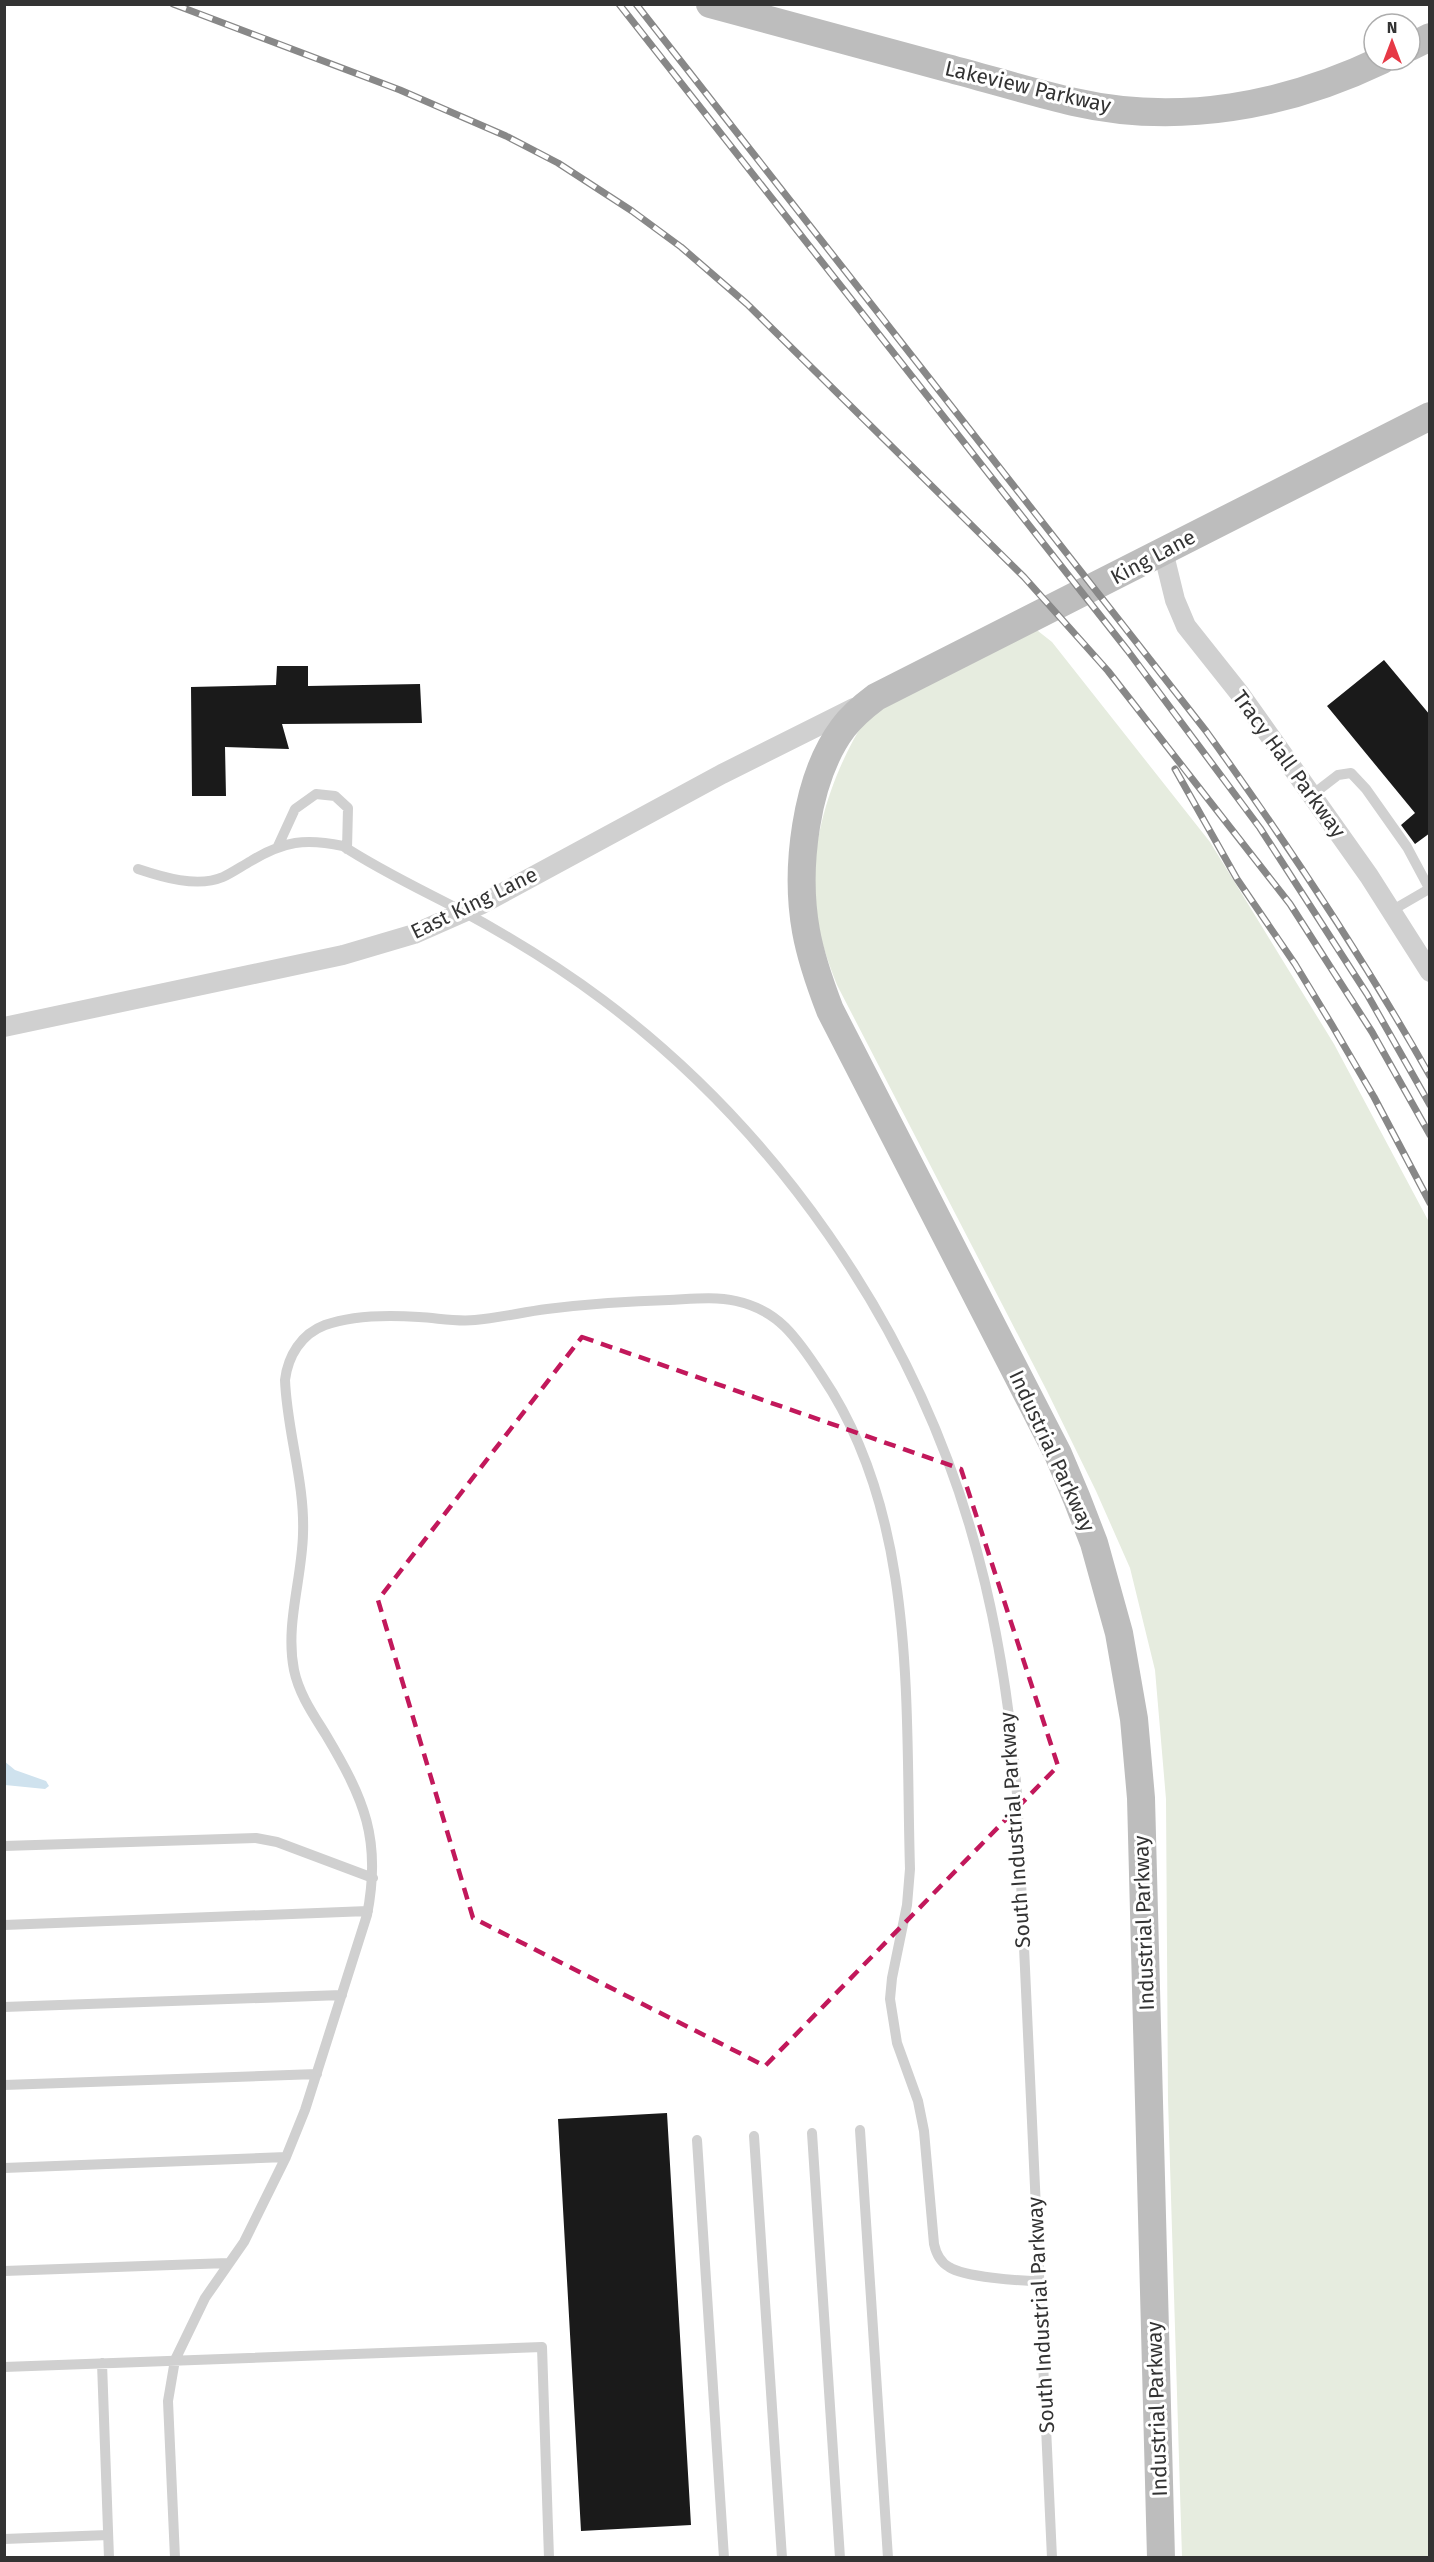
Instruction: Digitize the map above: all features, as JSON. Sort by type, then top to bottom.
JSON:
[{"type":"street","name":"Lakeview Parkway","points":[[710,4],[1076,102],[1139,111],[1202,111],[1257,104],[1299,94],[1362,68]]},
{"type":"street","name":"King Lane","points":[[876,697],[1430,416]]},
{"type":"street","name":"Tracy Hall Parkway","points":[[1163,551],[1175,600],[1186,626],[1240,694],[1312,795],[1430,972]]},
{"type":"street","name":"East King Lane","points":[[4,1027],[343,955],[414,934],[464,913],[722,774],[876,697]]},
{"type":"street","name":"Industrial Parkway","points":[[876,697],[854,716],[836,739],[823,765],[815,791],[808,818],[802,873],[806,930],[817,975],[830,1010],[1058,1454],[1094,1543],[1119,1633],[1134,1719],[1141,1798],[1161,2558]]},
{"type":"lane","points":[[1312,795],[1338,775],[1351,772],[1366,789],[1407,847],[1429,890],[1391,911]]},
{"type":"lane","points":[[138,869],[170,880],[221,878],[278,846],[295,810],[316,794],[335,795],[348,808],[347,849]]},
{"type":"lane","name":"South Industrial Parkway","points":[[278,846],[317,841],[347,849],[555,966],[626,1018],[664,1050],[750,1136],[807,1205],[890,1335],[935,1430],[966,1514],[980,1562],[997,1638],[1014,1748],[1052,2558]]},
{"type":"lane","points":[[175,2558],[168,2401],[175,2360],[205,2298],[244,2242],[286,2157],[342,1995],[368,1911],[373,1878],[372,1848],[364,1808],[347,1770],[302,1695],[294,1670],[292,1643],[302,1555],[303,1513],[285,1380],[286,1369],[295,1348],[309,1334],[326,1325],[373,1317],[401,1316],[476,1320],[550,1308],[714,1298],[738,1301],[762,1310],[795,1338],[820,1372],[848,1418],[871,1473],[880,1502],[892,1561],[903,1650],[910,1869],[907,1905],[890,1999],[897,2043],[918,2101],[924,2131],[936,2252],[945,2265],[958,2271],[1013,2280],[1039,2281]]},
{"type":"lane","points":[[4,1846],[256,1838],[277,1842],[373,1878]]},
{"type":"lane","points":[[4,1925],[368,1911]]},
{"type":"lane","points":[[4,2007],[342,1995]]},
{"type":"lane","points":[[4,2085],[316,2074]]},
{"type":"lane","points":[[860,2130],[888,2558]]},
{"type":"lane","points":[[812,2133],[840,2558]]},
{"type":"lane","points":[[754,2136],[782,2558]]},
{"type":"lane","points":[[697,2140],[724,2558]]},
{"type":"lane","points":[[4,2168],[286,2157]]},
{"type":"lane","points":[[4,2271],[228,2263]]},
{"type":"lane","points":[[4,2367],[542,2347],[549,2558]]},
{"type":"lane","points":[[102,2363],[109,2558]]},
{"type":"lane","points":[[4,2539],[108,2535]]},
{"type":"highlighted area","points":[[582,1337],[961,1469],[1058,1766],[765,2066],[473,1918],[378,1600]]},
{"type":"shaded area","points":[[1033,627],[1052,642],[1210,842],[1334,1044],[1429,1222],[1429,2557],[1182,2557],[1168,2099],[1166,1799],[1155,1670],[1130,1568],[1096,1491],[1047,1391],[837,985],[816,914],[815,862],[825,811],[843,762],[867,717]]},
{"type":"water","points":[[4,1761],[15,1770],[46,1781],[49,1786],[45,1789],[5,1785]]},
{"type":"building","points":[[1384,660],[1430,715],[1430,833],[1415,844],[1401,825],[1415,813],[1327,706]]},
{"type":"building","points":[[277,666],[308,666],[308,686],[420,684],[422,723],[282,724],[289,749],[225,747],[226,796],[192,796],[191,687],[276,685]]},
{"type":"building","points":[[667,2113],[691,2525],[581,2531],[558,2119]]},
{"type":"railway","points":[[173,4],[400,90],[506,136],[558,163],[632,211],[681,247],[747,304],[1024,577],[1108,671],[1290,904],[1372,1032],[1430,1135]]},
{"type":"railway","points":[[619,4],[1128,651],[1260,828],[1367,994],[1430,1105]]},
{"type":"railway","points":[[636,4],[1206,731],[1323,900],[1378,987],[1430,1076]]},
{"type":"railway","points":[[1175,769],[1237,879],[1295,964],[1332,1025],[1374,1097],[1430,1203]]}]
